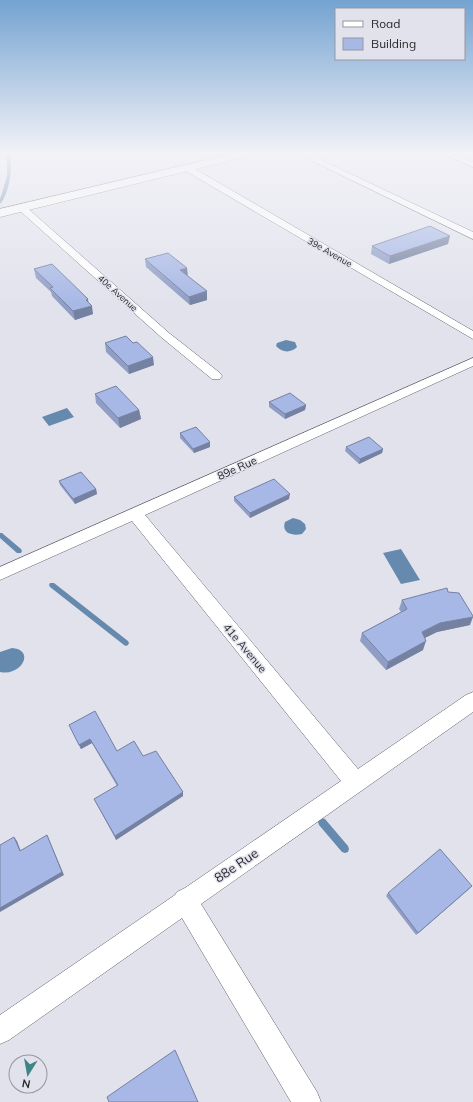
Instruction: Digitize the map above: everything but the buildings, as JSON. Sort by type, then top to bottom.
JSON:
[{"type":"street","points":[[0,213],[45,202]]},
{"type":"street","name":"39e Avenue","points":[[246,202],[473,336]]},
{"type":"street","points":[[403,202],[473,236]]},
{"type":"street","name":"40e Avenue","points":[[22,208],[165,335],[216,376]]},
{"type":"street","name":"89e Rue","points":[[0,574],[473,362]]},
{"type":"street","name":"41e Avenue","points":[[135,514],[356,783]]},
{"type":"street","name":"88e Rue","points":[[0,1031],[185,900],[473,701]]},
{"type":"street","points":[[185,900],[307,1102]]},
{"type":"water","points":[[286,340],[295,342],[297,347],[289,351],[284,351],[276,346],[277,343]]},
{"type":"water","points":[[67,408],[74,417],[49,426],[42,417]]},
{"type":"water","points":[[293,518],[300,520],[305,524],[306,529],[302,534],[295,535],[286,532],[284,526],[285,522]]},
{"type":"water","points":[[401,549],[420,580],[401,584],[383,553]]},
{"type":"water","points":[[12,648],[23,653],[23,663],[14,671],[0,672],[0,652]]},
{"type":"waterway","points":[[0,535],[19,551]]},
{"type":"waterway","points":[[52,585],[126,643]]},
{"type":"waterway","points":[[322,822],[345,849]]}]
